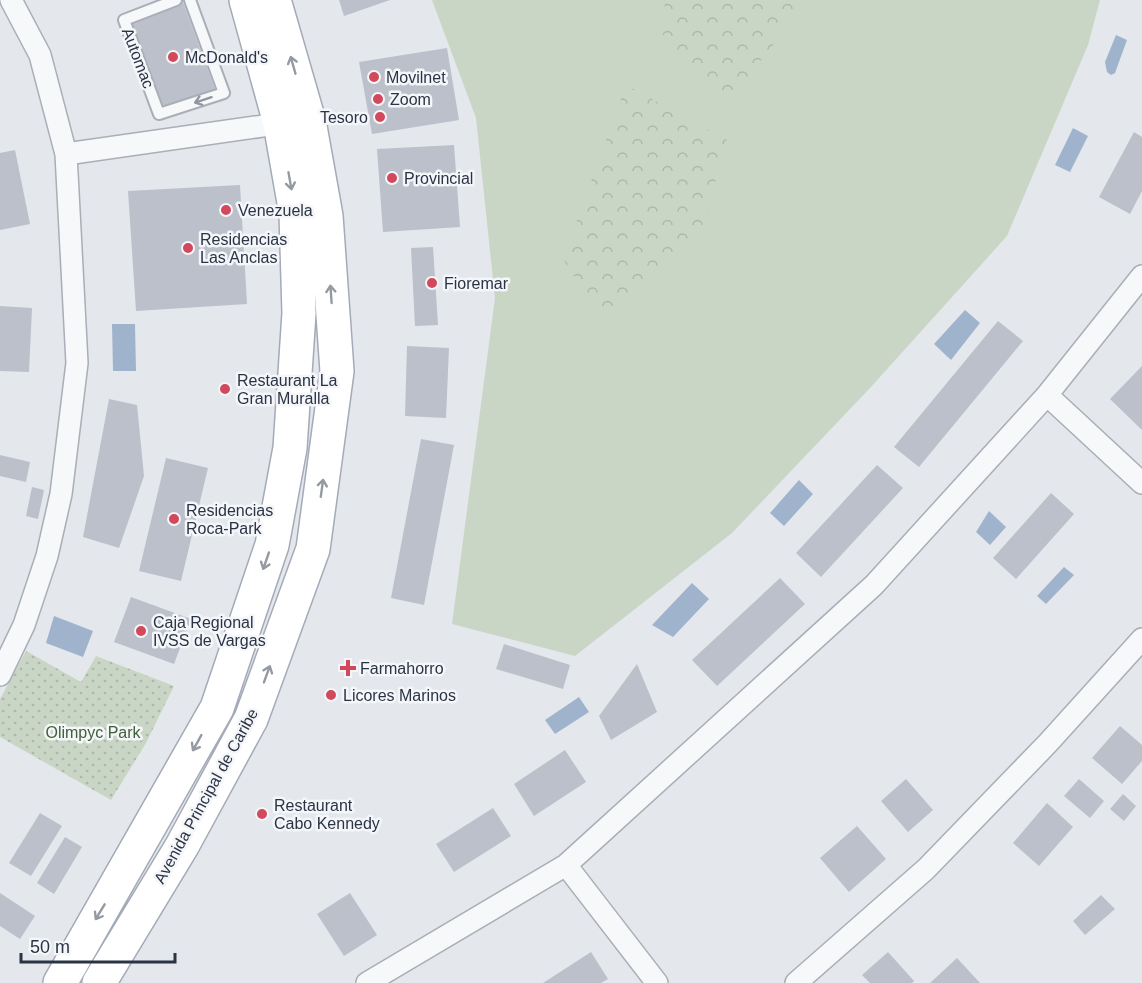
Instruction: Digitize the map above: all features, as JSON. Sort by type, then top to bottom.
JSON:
[{"type":"main road","name":"Avenida Principal de Caribe","points":[[99,983],[182,846],[251,719],[313,549],[337,370],[326,216],[295,122],[246,0]]},
{"type":"main road","name":"Avenida Principal de Caribe","points":[[60,983],[217,708],[272,545],[290,448],[299,313],[295,122],[274,0]]},
{"type":"street","points":[[0,675],[24,625],[47,556],[61,494],[77,363],[66,154],[40,55],[11,0]]},
{"type":"street","points":[[66,154],[295,122]]},
{"type":"street","points":[[367,983],[566,864],[874,585],[1047,395],[1142,276]]},
{"type":"street","points":[[1047,395],[1142,483]]},
{"type":"street","points":[[796,983],[926,869],[1048,743],[1142,639]]},
{"type":"street","points":[[566,864],[657,983]]},
{"type":"lane","name":"Automac","points":[[176,0],[124,20],[154,116],[224,93],[190,0]]},
{"type":"green space","points":[[432,0],[1100,0],[1088,45],[1007,236],[870,388],[732,533],[575,656],[452,624],[495,298],[476,118]]},
{"type":"green space","points":[[666,0],[808,0],[727,104],[658,29]]},
{"type":"green space","points":[[626,85],[727,140],[704,223],[603,323],[563,259]]},
{"type":"green space","name":"Olimpyc Park","points":[[26,651],[81,682],[96,656],[174,686],[146,743],[111,800],[0,737],[0,699]]},
{"type":"water","points":[[1116,35],[1127,40],[1115,73],[1111,75],[1107,72],[1105,62]]},
{"type":"water","points":[[1073,128],[1088,136],[1070,172],[1055,165]]},
{"type":"water","points":[[965,310],[980,323],[951,360],[934,344]]},
{"type":"water","points":[[112,324],[135,324],[136,371],[113,371]]},
{"type":"water","points":[[799,480],[813,494],[784,526],[770,513]]},
{"type":"water","points":[[989,511],[1006,527],[990,545],[976,532]]},
{"type":"water","points":[[1064,567],[1074,575],[1046,604],[1037,596]]},
{"type":"water","points":[[692,583],[709,599],[673,637],[652,625]]},
{"type":"water","points":[[54,616],[93,631],[83,657],[46,643]]},
{"type":"water","points":[[579,697],[589,712],[555,734],[545,720]]},
{"type":"building","points":[[339,0],[390,0],[344,16]]},
{"type":"building","name":"McDonald's","points":[[183,2],[216,92],[163,111],[130,21]]},
{"type":"building","points":[[447,48],[459,120],[372,134],[359,62]]},
{"type":"building","points":[[1134,132],[1142,137],[1142,191],[1130,214],[1099,197]]},
{"type":"building","points":[[454,145],[460,227],[383,232],[377,149]]},
{"type":"building","points":[[15,150],[30,224],[0,230],[0,153]]},
{"type":"building","name":"Residencias Las Anclas","points":[[240,185],[247,304],[136,311],[128,191]]},
{"type":"building","points":[[433,247],[438,325],[415,326],[411,248]]},
{"type":"building","points":[[0,306],[32,308],[29,372],[0,371]]},
{"type":"building","points":[[998,321],[1023,341],[919,467],[894,447]]},
{"type":"building","points":[[407,346],[449,348],[446,418],[405,416]]},
{"type":"building","points":[[1142,366],[1142,430],[1110,399]]},
{"type":"building","points":[[109,399],[137,405],[144,476],[119,548],[83,537]]},
{"type":"building","points":[[421,439],[454,445],[424,605],[391,598]]},
{"type":"building","points":[[0,455],[30,462],[26,482],[0,476]]},
{"type":"building","name":"Residencias Roca-Park","points":[[166,458],[208,468],[181,581],[139,571]]},
{"type":"building","points":[[877,465],[903,488],[821,577],[796,553]]},
{"type":"building","points":[[32,487],[44,490],[38,519],[26,516]]},
{"type":"building","points":[[1051,493],[1074,514],[1016,579],[993,558]]},
{"type":"building","points":[[780,578],[805,604],[717,686],[692,660]]},
{"type":"building","points":[[131,597],[191,619],[174,664],[114,642]]},
{"type":"building","points":[[504,644],[570,665],[563,689],[496,669]]},
{"type":"building","points":[[637,664],[657,712],[611,740],[599,716]]},
{"type":"building","points":[[1120,726],[1142,745],[1142,761],[1122,784],[1092,758]]},
{"type":"building","points":[[565,750],[586,782],[534,816],[514,784]]},
{"type":"building","points":[[906,779],[933,810],[908,832],[881,801]]},
{"type":"building","points":[[1079,779],[1104,801],[1090,818],[1064,796]]},
{"type":"building","points":[[1123,794],[1136,806],[1124,821],[1110,809]]},
{"type":"building","points":[[1047,803],[1073,827],[1039,866],[1013,843]]},
{"type":"building","points":[[493,808],[511,836],[454,872],[436,844]]},
{"type":"building","points":[[40,813],[62,826],[31,876],[9,863]]},
{"type":"building","points":[[857,826],[886,859],[849,892],[820,858]]},
{"type":"building","points":[[65,837],[82,847],[54,894],[37,883]]},
{"type":"building","points":[[0,893],[35,916],[20,939],[0,926]]},
{"type":"building","points":[[350,893],[377,935],[344,956],[317,914]]},
{"type":"building","points":[[1101,895],[1115,909],[1085,935],[1073,921]]},
{"type":"building","points":[[591,952],[608,979],[601,983],[543,983]]},
{"type":"building","points":[[888,952],[914,981],[912,983],[870,983],[862,975]]},
{"type":"building","points":[[957,958],[980,983],[930,983]]},
{"type":"place","name":"McDonald's","points":[[173,57]]},
{"type":"place","name":"Movilnet","points":[[374,77]]},
{"type":"place","name":"Zoom","points":[[378,99]]},
{"type":"place","name":"Tesoro","points":[[380,117]]},
{"type":"place","name":"Provincial","points":[[392,178]]},
{"type":"place","name":"Venezuela","points":[[226,210]]},
{"type":"place","name":"Residencias Las Anclas","points":[[188,248]]},
{"type":"place","name":"Fioremar","points":[[432,283]]},
{"type":"place","name":"Restaurant La Gran Muralla","points":[[225,389]]},
{"type":"place","name":"Residencias Roca-Park","points":[[174,519]]},
{"type":"place","name":"Caja Regional IVSS de Vargas","points":[[141,631]]},
{"type":"place","name":"Farmahorro","points":[[348,668]]},
{"type":"place","name":"Licores Marinos","points":[[331,695]]},
{"type":"place","name":"Restaurant Cabo Kennedy","points":[[262,814]]}]
